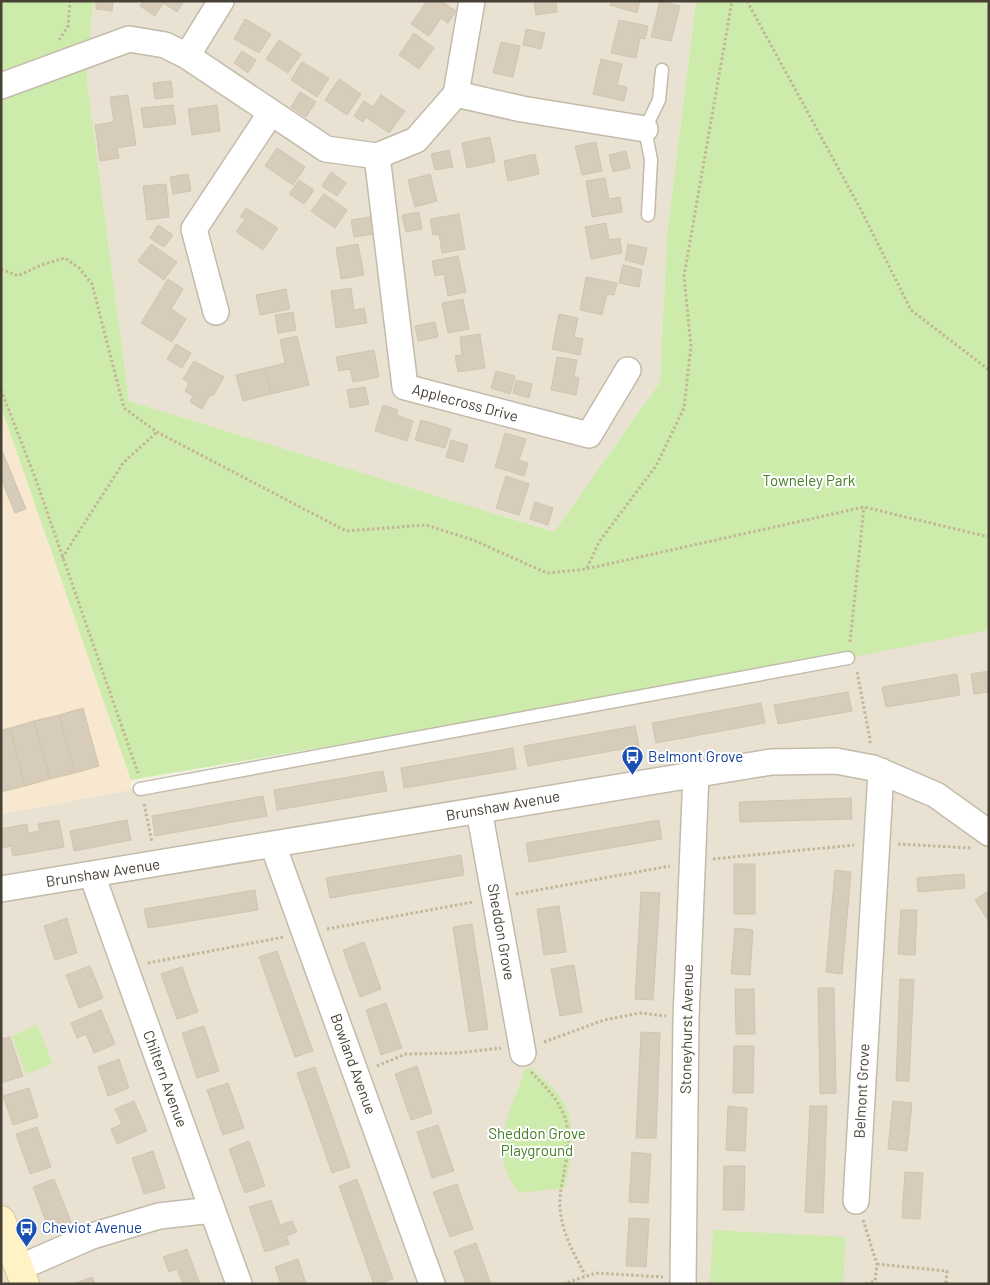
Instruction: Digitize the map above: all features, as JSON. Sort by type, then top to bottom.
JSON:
[{"type":"street","points":[[187,56],[221,1]]},
{"type":"street","points":[[1,86],[129,40],[165,45],[187,56],[270,114],[326,149],[377,156],[416,140],[456,94],[472,1]]},
{"type":"street","points":[[456,94],[522,109],[645,129]]},
{"type":"street","points":[[216,312],[194,229],[270,114]]},
{"type":"street","name":"Applecross Drive","points":[[377,156],[405,387],[589,435],[628,370]]},
{"type":"street","name":"Brunshaw Avenue","points":[[1,889],[771,762],[836,761],[874,769],[936,795],[984,841]]},
{"type":"street","name":"Belmont Grove","points":[[856,1201],[876,843],[874,769]]},
{"type":"street","name":"Stoneyhurst Avenue","points":[[683,1281],[686,1018],[696,774]]},
{"type":"street","name":"Sheddon Grove","points":[[479,810],[523,1049]]},
{"type":"street","name":"Bowland Avenue","points":[[273,845],[432,1284]]},
{"type":"street","name":"Chiltern Avenue","points":[[92,875],[239,1284]]},
{"type":"street","points":[[1,1220],[22,1276],[92,1236],[159,1216],[212,1210]]},
{"type":"lane","points":[[648,215],[651,160],[645,129],[659,100],[662,70]]},
{"type":"lane","points":[[140,789],[848,658]]},
{"type":"path","points":[[68,26],[70,1]]},
{"type":"path","points":[[586,569],[598,542],[656,466],[684,408],[691,346],[684,276],[732,1]]},
{"type":"path","points":[[747,1],[861,210],[911,310],[989,370]]},
{"type":"path","points":[[1,269],[18,276],[41,265],[65,258],[79,268],[92,284],[124,408],[157,432],[346,531],[426,525],[473,540],[547,573],[586,569],[864,506],[989,537]]},
{"type":"path","points":[[1,390],[36,480],[140,779],[140,789],[158,864]]},
{"type":"path","points":[[62,558],[123,463],[157,432]]},
{"type":"path","points":[[864,506],[848,658],[855,662],[874,769]]},
{"type":"path","points":[[692,862],[876,843],[984,841]]},
{"type":"path","points":[[125,967],[305,933]]},
{"type":"path","points":[[356,1074],[406,1054],[523,1049],[604,1020],[640,1013],[686,1018]]},
{"type":"path","points":[[523,1049],[528,1069],[551,1092],[566,1117],[569,1130],[568,1151],[560,1206],[567,1241],[585,1275]]},
{"type":"path","points":[[856,1201],[877,1264],[874,1281],[866,1284]]},
{"type":"path","points":[[877,1264],[947,1271],[946,1284]]},
{"type":"path","points":[[563,1284],[585,1275],[596,1274],[683,1281]]},
{"type":"shaded area","points":[[93,1],[696,1],[667,235],[660,382],[554,532],[129,401],[87,80]]},
{"type":"shaded area","points":[[1,407],[131,780],[131,790],[1,814]]},
{"type":"shaded area","points":[[989,630],[989,1284],[1,1284],[1,814]]},
{"type":"green space","name":"Towneley Park","points":[[1,1],[93,1],[87,80],[129,401],[554,532],[660,382],[667,235],[696,1],[989,1],[989,630],[848,658],[131,780],[1,407]]},
{"type":"green space","points":[[37,1025],[53,1064],[26,1074],[12,1036]]},
{"type":"green space","name":"Sheddon Grove Playground","points":[[531,1068],[555,1090],[567,1108],[572,1131],[571,1154],[565,1188],[518,1193],[504,1164],[502,1153],[503,1133],[525,1069]]},
{"type":"green space","points":[[713,1230],[846,1237],[843,1284],[710,1284]]},
{"type":"building","points":[[96,1],[113,1],[112,11],[96,9]]},
{"type":"building","points":[[143,1],[184,1],[177,12],[163,3],[155,16],[140,6]]},
{"type":"building","points":[[427,1],[441,1],[456,11],[448,23],[441,18],[429,36],[411,24]]},
{"type":"building","points":[[534,1],[556,1],[557,12],[536,15]]},
{"type":"building","points":[[612,1],[640,1],[637,13],[610,5]]},
{"type":"building","points":[[660,1],[680,6],[671,41],[651,37]]},
{"type":"building","points":[[245,19],[271,34],[259,53],[234,39]]},
{"type":"building","points":[[619,20],[648,26],[645,39],[640,38],[636,58],[611,53]]},
{"type":"building","points":[[526,29],[545,33],[541,49],[523,45]]},
{"type":"building","points":[[414,33],[434,48],[419,69],[399,55]]},
{"type":"building","points":[[279,40],[301,54],[288,73],[266,59]]},
{"type":"building","points":[[501,42],[520,46],[513,77],[493,73]]},
{"type":"building","points":[[242,51],[256,60],[248,73],[234,63]]},
{"type":"building","points":[[601,59],[622,64],[617,85],[627,87],[624,101],[593,94]]},
{"type":"building","points":[[302,62],[329,78],[317,97],[291,80]]},
{"type":"building","points":[[339,79],[361,94],[347,115],[325,100]]},
{"type":"building","points":[[171,81],[173,97],[155,99],[153,83]]},
{"type":"building","points":[[300,92],[316,102],[306,117],[291,107]]},
{"type":"building","points":[[128,95],[136,145],[117,148],[119,158],[100,161],[95,125],[114,122],[110,97]]},
{"type":"building","points":[[381,95],[405,111],[389,133],[366,117],[363,122],[354,116],[364,101],[373,107]]},
{"type":"building","points":[[173,105],[176,124],[144,128],[141,108]]},
{"type":"building","points":[[217,105],[220,131],[192,135],[188,109]]},
{"type":"building","points":[[490,137],[495,162],[467,168],[462,143]]},
{"type":"building","points":[[596,142],[602,171],[582,175],[575,146]]},
{"type":"building","points":[[277,148],[305,167],[293,185],[265,166]]},
{"type":"building","points":[[449,150],[453,167],[435,170],[431,154]]},
{"type":"building","points":[[626,151],[630,168],[613,172],[609,155]]},
{"type":"building","points":[[535,154],[539,174],[508,181],[504,161]]},
{"type":"building","points":[[331,172],[346,183],[337,196],[322,186]]},
{"type":"building","points":[[188,174],[191,191],[173,194],[170,177]]},
{"type":"building","points":[[430,174],[437,201],[415,207],[408,180]]},
{"type":"building","points":[[605,178],[609,199],[620,197],[622,212],[592,217],[586,181]]},
{"type":"building","points":[[299,180],[314,190],[304,204],[289,194]]},
{"type":"building","points":[[166,184],[169,217],[147,220],[143,186]]},
{"type":"building","points":[[324,194],[347,210],[335,228],[311,211]]},
{"type":"building","points":[[246,208],[278,228],[263,250],[236,232],[245,219],[240,217]]},
{"type":"building","points":[[419,212],[422,229],[406,232],[402,215]]},
{"type":"building","points":[[459,214],[465,249],[442,253],[439,234],[433,235],[430,219]]},
{"type":"building","points":[[370,217],[373,234],[354,237],[351,220]]},
{"type":"building","points":[[606,223],[609,240],[620,238],[622,253],[591,259],[585,227]]},
{"type":"building","points":[[158,225],[173,235],[164,247],[150,238]]},
{"type":"building","points":[[151,244],[177,262],[164,280],[138,261]]},
{"type":"building","points":[[358,244],[364,275],[341,279],[336,248]]},
{"type":"building","points":[[628,244],[647,248],[643,265],[625,260]]},
{"type":"building","points":[[458,256],[466,292],[448,296],[444,274],[435,276],[432,261]]},
{"type":"building","points":[[623,265],[642,270],[639,287],[619,283]]},
{"type":"building","points":[[586,277],[617,283],[614,295],[607,294],[602,315],[580,310]]},
{"type":"building","points":[[168,279],[183,289],[171,309],[186,319],[172,342],[141,323]]},
{"type":"building","points":[[351,288],[354,310],[364,308],[367,323],[336,328],[331,291]]},
{"type":"building","points":[[286,289],[290,309],[260,315],[256,295]]},
{"type":"building","points":[[463,299],[469,329],[448,333],[442,303]]},
{"type":"building","points":[[293,312],[296,330],[278,333],[275,315]]},
{"type":"building","points":[[559,314],[578,318],[574,337],[583,339],[580,355],[552,349]]},
{"type":"building","points":[[435,322],[438,337],[418,341],[415,326]]},
{"type":"building","points":[[480,334],[485,368],[458,372],[455,356],[462,355],[460,337]]},
{"type":"building","points":[[297,336],[309,385],[271,394],[265,368],[285,363],[280,340]]},
{"type":"building","points":[[176,344],[191,353],[182,368],[167,359]]},
{"type":"building","points":[[374,350],[379,377],[353,382],[350,369],[339,371],[336,357]]},
{"type":"building","points":[[557,357],[577,360],[574,376],[579,378],[576,395],[551,390]]},
{"type":"building","points":[[194,361],[224,377],[213,396],[210,395],[202,409],[190,402],[193,396],[185,391],[189,383],[183,379]]},
{"type":"building","points":[[265,368],[271,394],[243,401],[236,375]]},
{"type":"building","points":[[496,371],[515,376],[510,394],[491,388]]},
{"type":"building","points":[[516,380],[532,384],[529,398],[513,393]]},
{"type":"building","points":[[365,387],[369,404],[350,408],[347,390]]},
{"type":"building","points":[[383,405],[398,410],[396,415],[413,421],[407,441],[375,431]]},
{"type":"building","points":[[421,420],[451,429],[445,448],[415,440]]},
{"type":"building","points":[[505,433],[526,439],[519,460],[528,463],[524,476],[495,467]]},
{"type":"building","points":[[451,440],[468,445],[463,462],[446,457]]},
{"type":"building","points":[[1,448],[26,509],[15,513],[1,479]]},
{"type":"building","points":[[506,476],[529,484],[519,515],[496,508]]},
{"type":"building","points":[[535,502],[553,508],[548,525],[530,519]]},
{"type":"building","points":[[989,671],[989,692],[974,694],[971,674]]},
{"type":"building","points":[[957,674],[960,695],[886,707],[882,687]]},
{"type":"building","points":[[848,692],[852,711],[778,724],[774,705]]},
{"type":"building","points":[[761,703],[765,723],[656,743],[652,723]]},
{"type":"building","points":[[83,708],[99,766],[75,773],[59,715]]},
{"type":"building","points":[[59,715],[75,773],[50,779],[34,721]]},
{"type":"building","points":[[34,721],[50,779],[25,786],[10,728]]},
{"type":"building","points":[[635,726],[639,746],[528,766],[524,746]]},
{"type":"building","points":[[10,728],[25,786],[1,792],[1,730]]},
{"type":"building","points":[[513,748],[516,769],[404,788],[401,768]]},
{"type":"building","points":[[383,771],[387,791],[277,810],[274,790]]},
{"type":"building","points":[[263,796],[267,816],[155,836],[152,816]]},
{"type":"building","points":[[851,798],[852,819],[740,822],[739,802]]},
{"type":"building","points":[[59,820],[64,847],[13,856],[11,846],[1,848],[1,829],[27,824],[28,833],[40,831],[38,824]]},
{"type":"building","points":[[127,820],[131,840],[74,851],[70,831]]},
{"type":"building","points":[[659,820],[662,839],[529,862],[526,843]]},
{"type":"building","points":[[461,855],[464,875],[330,898],[326,878]]},
{"type":"building","points":[[734,864],[755,864],[755,914],[734,914]]},
{"type":"building","points":[[835,870],[851,872],[842,974],[826,972]]},
{"type":"building","points":[[964,874],[965,888],[918,892],[917,878]]},
{"type":"building","points":[[255,890],[258,910],[148,928],[144,909]]},
{"type":"building","points":[[641,892],[660,893],[653,1000],[635,999]]},
{"type":"building","points":[[987,892],[989,894],[989,922],[975,900]]},
{"type":"building","points":[[559,906],[566,952],[544,955],[537,909]]},
{"type":"building","points":[[901,910],[917,910],[915,955],[898,954]]},
{"type":"building","points":[[67,918],[77,953],[55,960],[44,926]]},
{"type":"building","points":[[472,924],[488,1029],[469,1032],[453,927]]},
{"type":"building","points":[[735,928],[753,930],[750,975],[731,974]]},
{"type":"building","points":[[364,942],[381,989],[360,997],[343,950]]},
{"type":"building","points":[[277,951],[313,1051],[295,1057],[259,957]]},
{"type":"building","points":[[574,965],[582,1012],[560,1016],[551,969]]},
{"type":"building","points":[[90,966],[103,998],[79,1008],[66,975]]},
{"type":"building","points":[[182,967],[198,1012],[177,1019],[161,974]]},
{"type":"building","points":[[900,979],[914,980],[909,1081],[896,1081]]},
{"type":"building","points":[[818,988],[834,988],[836,1093],[820,1094]]},
{"type":"building","points":[[735,989],[754,989],[755,1034],[736,1034]]},
{"type":"building","points":[[386,1003],[402,1048],[381,1055],[366,1010]]},
{"type":"building","points":[[101,1010],[115,1044],[94,1053],[86,1034],[77,1038],[71,1023]]},
{"type":"building","points":[[204,1026],[219,1071],[197,1078],[182,1033]]},
{"type":"building","points":[[641,1032],[660,1033],[656,1138],[636,1138]]},
{"type":"building","points":[[10,1037],[23,1076],[1,1083],[1,1039]]},
{"type":"building","points":[[734,1046],[754,1046],[753,1093],[733,1093]]},
{"type":"building","points":[[119,1059],[129,1088],[108,1096],[98,1067]]},
{"type":"building","points":[[417,1066],[432,1113],[411,1120],[395,1074]]},
{"type":"building","points":[[315,1067],[350,1167],[332,1173],[297,1073]]},
{"type":"building","points":[[228,1083],[244,1128],[223,1135],[207,1090]]},
{"type":"building","points":[[29,1088],[38,1117],[13,1125],[3,1096]]},
{"type":"building","points":[[134,1101],[147,1131],[117,1144],[111,1129],[122,1124],[115,1109]]},
{"type":"building","points":[[893,1101],[912,1103],[907,1151],[888,1149]]},
{"type":"building","points":[[728,1106],[747,1108],[745,1151],[726,1150]]},
{"type":"building","points":[[810,1106],[827,1106],[823,1213],[805,1212]]},
{"type":"building","points":[[438,1125],[454,1171],[432,1178],[417,1132]]},
{"type":"building","points":[[37,1127],[51,1167],[30,1174],[16,1134]]},
{"type":"building","points":[[249,1141],[265,1186],[245,1193],[229,1149]]},
{"type":"building","points":[[153,1151],[165,1188],[144,1194],[132,1158]]},
{"type":"building","points":[[632,1152],[651,1154],[648,1203],[629,1202]]},
{"type":"building","points":[[724,1166],[745,1166],[744,1210],[723,1210]]},
{"type":"building","points":[[905,1172],[923,1173],[920,1219],[902,1218]]},
{"type":"building","points":[[54,1179],[73,1227],[51,1235],[33,1187]]},
{"type":"building","points":[[357,1179],[393,1279],[380,1284],[374,1284],[339,1186]]},
{"type":"building","points":[[457,1184],[473,1229],[450,1237],[433,1192]]},
{"type":"building","points":[[271,1200],[280,1225],[292,1221],[297,1232],[286,1236],[289,1244],[265,1252],[249,1207]]},
{"type":"building","points":[[629,1218],[649,1219],[646,1267],[626,1266]]},
{"type":"building","points":[[476,1243],[491,1284],[466,1284],[454,1251]]},
{"type":"building","points":[[187,1249],[200,1284],[183,1284],[177,1269],[169,1272],[163,1257]]},
{"type":"building","points":[[298,1259],[306,1284],[281,1284],[275,1267]]},
{"type":"building","points":[[92,1277],[95,1284],[74,1284]]},
{"type":"place","name":"Belmont Grove","points":[[632,776]]},
{"type":"place","name":"Cheviot Avenue","points":[[26,1247]]}]
